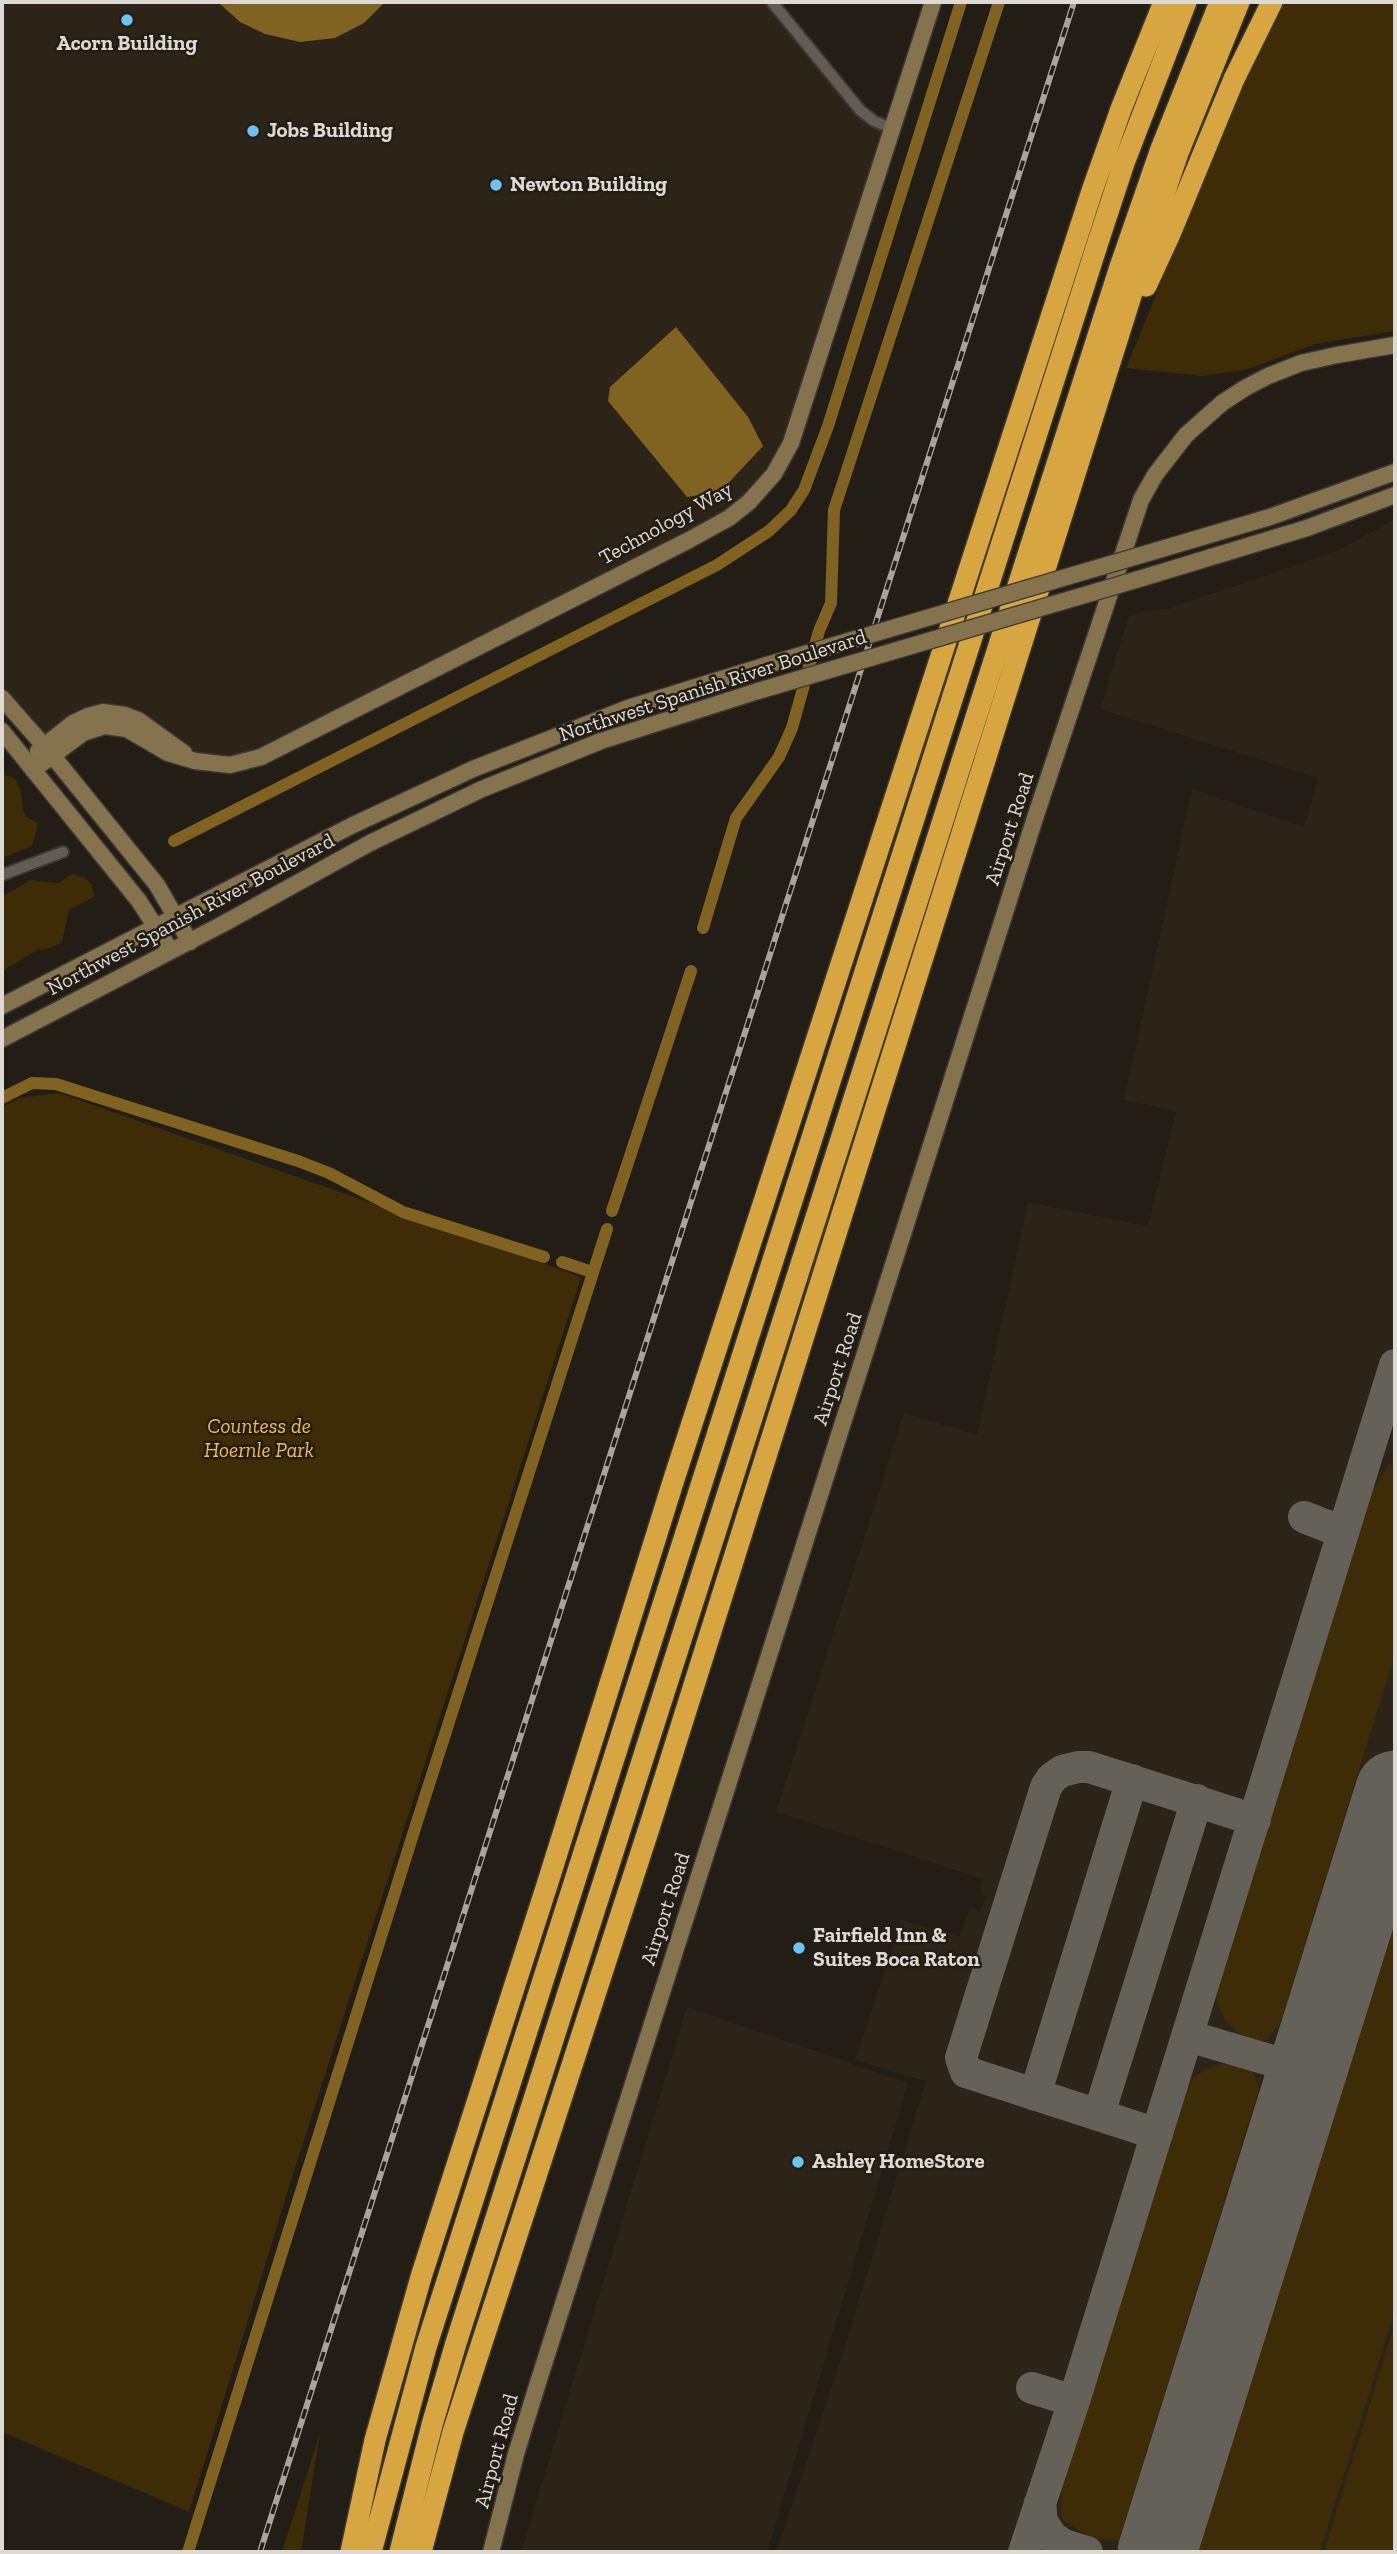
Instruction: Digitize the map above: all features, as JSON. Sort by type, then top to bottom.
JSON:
[{"type":"highway","points":[[351,2552],[375,2440],[421,2277],[674,1479],[1092,191],[1128,89],[1164,2]]},
{"type":"highway","points":[[371,2552],[426,2347],[1102,229],[1186,2]]},
{"type":"highway","points":[[400,2552],[426,2446],[456,2343],[1130,237],[1172,119],[1220,2]]},
{"type":"highway","points":[[421,2552],[453,2432],[650,1825],[1114,351],[1175,163],[1239,2]]},
{"type":"highway","points":[[1114,351],[1170,234],[1234,79],[1272,2]]},
{"type":"highway","points":[[674,1479],[752,1330]]},
{"type":"highway","points":[[650,1825],[684,1626]]},
{"type":"street","points":[[772,2],[860,110],[874,121],[893,129]]},
{"type":"street","name":"Technology Way","points":[[29,765],[48,751],[80,719],[95,713],[111,713],[138,720],[195,761],[230,765],[251,761],[689,540],[729,518],[749,502],[774,474],[791,443],[933,2]]},
{"type":"street","name":"Airport Road","points":[[491,2552],[516,2454],[549,2346],[1035,818],[1141,500],[1155,475],[1186,435],[1222,403],[1245,388],[1301,363],[1395,345]]},
{"type":"street","name":"Northwest Spanish River Boulevard","points":[[2,1006],[353,825],[473,768],[628,708],[1270,517],[1395,472]]},
{"type":"street","name":"Northwest Spanish River Boulevard","points":[[2,1039],[190,942],[370,843],[493,784],[640,727],[1307,528],[1395,495]]},
{"type":"street","points":[[2,698],[157,885],[190,942]]},
{"type":"street","points":[[2,731],[139,901],[171,951]]},
{"type":"street","points":[[2,876],[63,852]]},
{"type":"shaded area","points":[[2,2],[772,2],[860,110],[893,129],[794,433],[749,502],[271,753],[207,763],[138,720],[43,746],[2,698]]},
{"type":"shaded area","points":[[218,2],[385,2],[364,23],[335,38],[300,42],[265,34],[240,22]]},
{"type":"shaded area","points":[[676,327],[748,417],[763,446],[720,492],[687,497],[608,401],[610,387]]},
{"type":"shaded area","points":[[1395,519],[1395,2552],[776,2552],[843,2352],[926,2081],[855,2060],[901,1920],[959,1936],[970,1908],[980,1911],[986,1897],[979,1894],[984,1879],[776,1812],[904,1413],[977,1435],[1028,1202],[1148,1226],[1176,1111],[1124,1100],[1192,789],[1304,827],[1318,778],[1100,709],[1129,616],[1168,609],[1337,551]]},
{"type":"shaded area","points":[[687,2007],[908,2083],[767,2552],[521,2552]]},
{"type":"green space","points":[[1280,2],[1395,2],[1395,331],[1315,344],[1245,370],[1202,376],[1126,368],[1268,23]]},
{"type":"green space","points":[[2,774],[15,779],[21,790],[23,811],[28,818],[37,822],[37,829],[32,846],[2,858]]},
{"type":"green space","points":[[72,874],[84,877],[92,885],[94,897],[69,910],[62,942],[37,950],[2,971],[2,897],[30,880],[59,883]]},
{"type":"green space","name":"Countess de Hoernle Park","points":[[59,1093],[581,1277],[289,2187],[189,2512],[2,2432],[2,1107],[20,1098]]},
{"type":"green space","points":[[1389,1465],[1395,1465],[1395,1654],[1280,2024],[1265,2041],[1248,2039],[1226,2021],[1218,2006],[1216,1984],[1269,1799],[1366,1500]]},
{"type":"green space","points":[[1395,1916],[1395,2310],[1320,2552],[1197,2552]]},
{"type":"green space","points":[[1227,2063],[1252,2069],[1259,2089],[1119,2540],[1095,2539],[1061,2519],[1062,2476],[1074,2429],[1127,2256],[1183,2092],[1203,2071]]},
{"type":"green space","points":[[1395,2323],[1395,2552],[1324,2552]]},
{"type":"green space","points":[[320,2433],[301,2552],[282,2552]]},
{"type":"waterway","points":[[174,841],[717,565],[769,531],[791,510],[804,490],[828,426],[961,2]]},
{"type":"waterway","points":[[703,928],[736,818],[779,757],[792,728],[819,631],[831,603],[834,510],[999,2]]},
{"type":"waterway","points":[[612,1211],[691,971]]},
{"type":"waterway","points":[[2,1098],[32,1083],[56,1084],[298,1161],[329,1173],[403,1212],[544,1257]]},
{"type":"waterway","points":[[188,2552],[416,1825],[607,1229]]},
{"type":"waterway","points":[[562,1262],[592,1272]]},
{"type":"taxiway","points":[[1024,2552],[1074,2401],[1395,1365]]},
{"type":"taxiway","points":[[1304,1517],[1342,1532]]},
{"type":"taxiway","points":[[1157,2134],[966,2072],[961,2058],[1046,1787],[1052,1778],[1062,1771],[1089,1767],[1255,1820]]},
{"type":"taxiway","points":[[1035,2095],[1132,1780]]},
{"type":"taxiway","points":[[1099,2114],[1197,1800]]},
{"type":"taxiway","points":[[1188,2036],[1307,2071]]},
{"type":"taxiway","points":[[1032,2388],[1074,2401]]},
{"type":"taxiway","points":[[1040,2503],[1042,2522],[1052,2537],[1064,2545],[1087,2552]]},
{"type":"taxiway","points":[[1149,2552],[1160,2543]]},
{"type":"runway","points":[[1157,2552],[1395,1790]]},
{"type":"railway","points":[[260,2552],[1074,2]]},
{"type":"place","name":"Acorn Building","points":[[127,20]]},
{"type":"place","name":"Jobs Building","points":[[253,131]]},
{"type":"place","name":"Newton Building","points":[[496,185]]},
{"type":"place","name":"Fairfield Inn & Suites Boca Raton","points":[[799,1948]]},
{"type":"place","name":"Ashley HomeStore","points":[[798,2162]]}]
